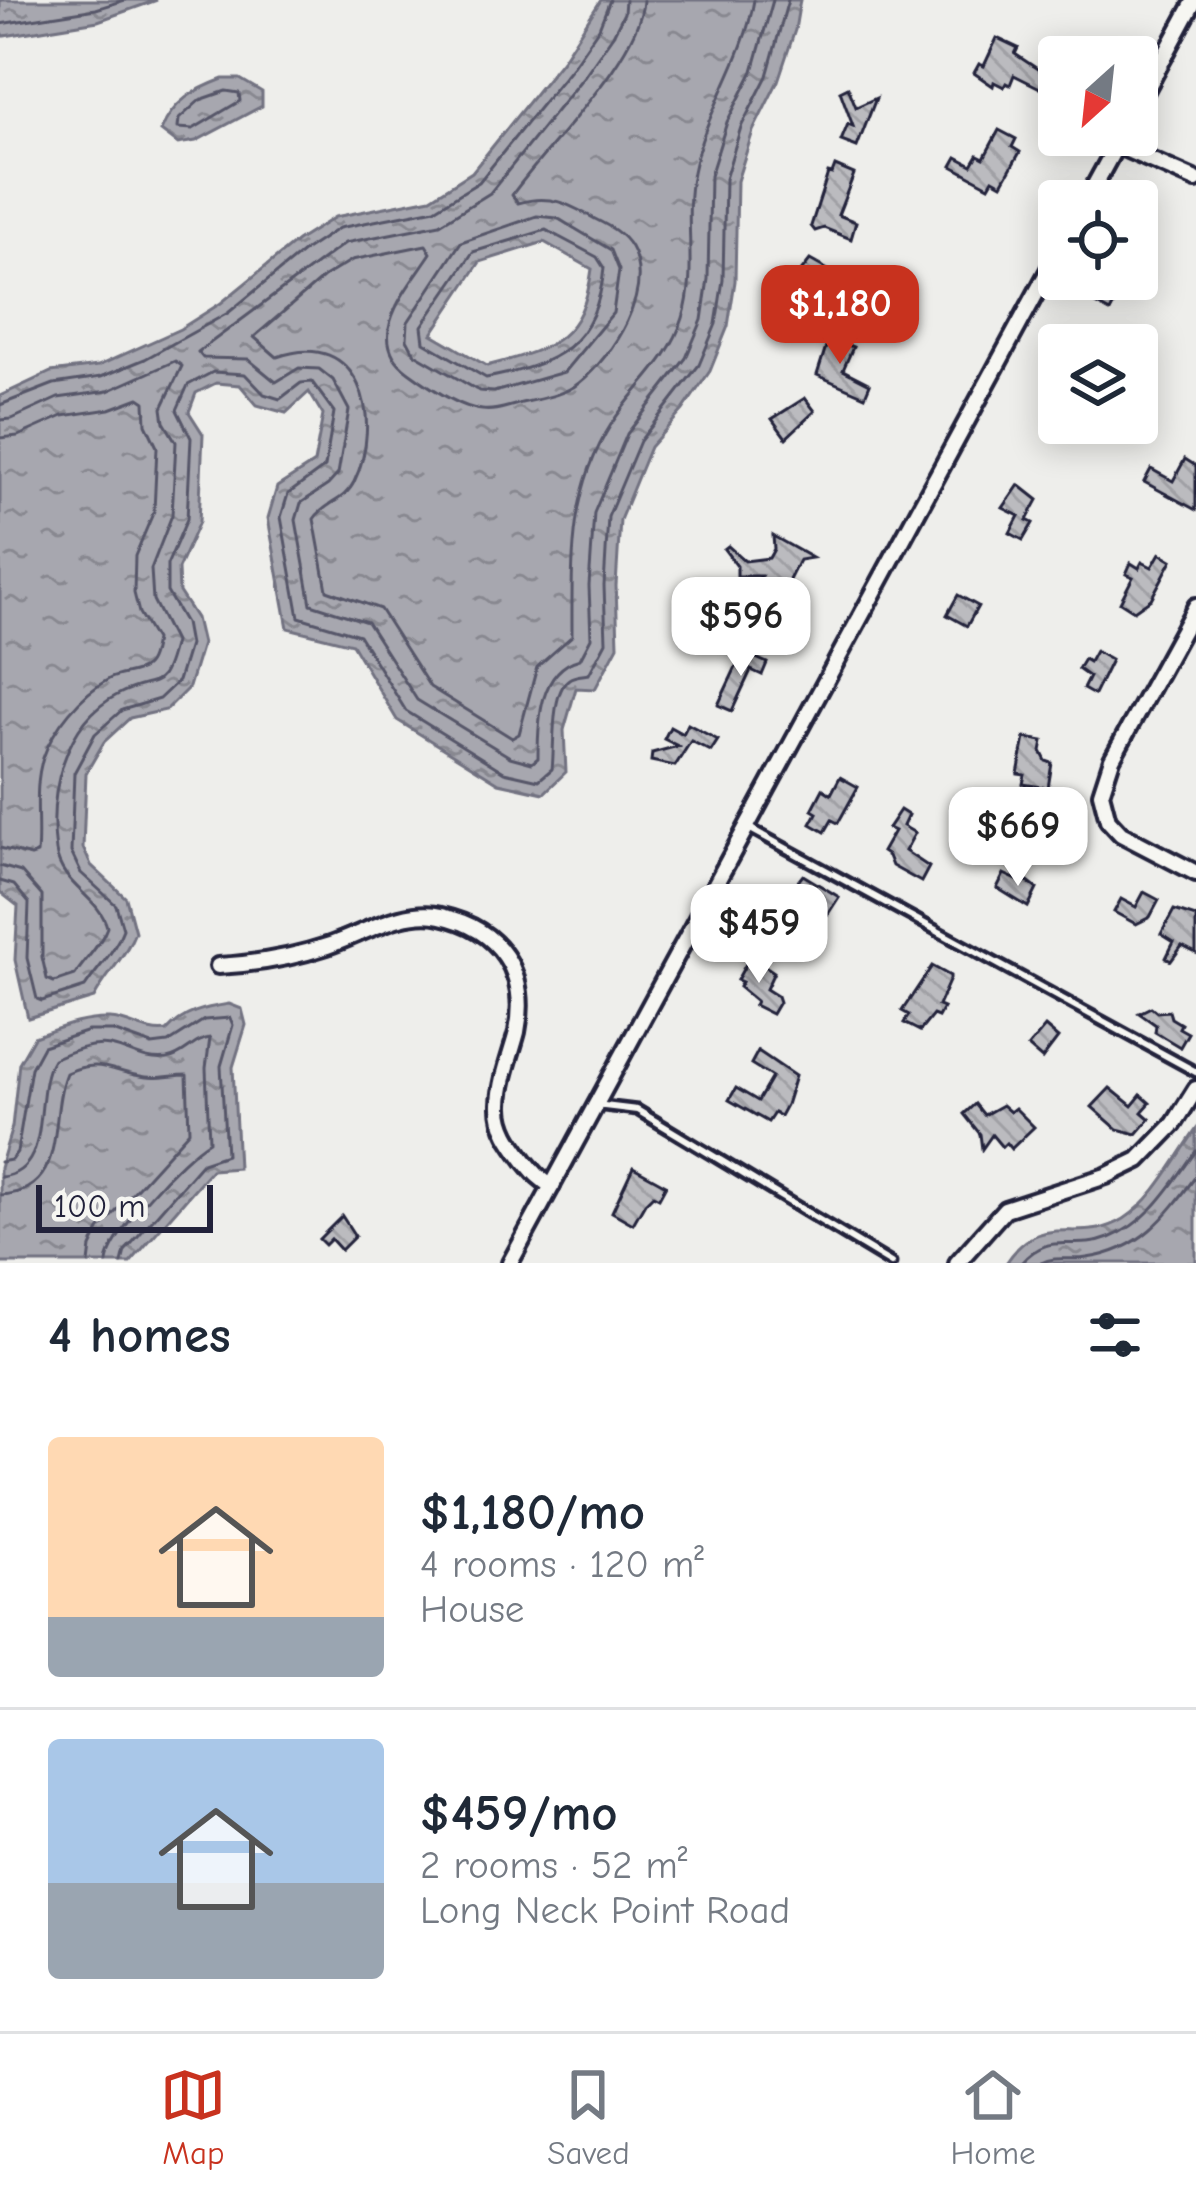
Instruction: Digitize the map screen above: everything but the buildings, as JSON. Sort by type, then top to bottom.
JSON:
[{"type":"street","points":[[1158,68],[1195,0]]},
{"type":"street","points":[[1150,156],[1196,180]]},
{"type":"street","points":[[511,1263],[1038,290]]},
{"type":"street","points":[[1196,606],[1112,759],[1102,793],[1108,820],[1121,834],[1196,873]]},
{"type":"street","points":[[218,966],[260,964],[404,917],[434,914],[466,922],[496,944],[514,966],[518,1026],[500,1107],[506,1136],[539,1179],[552,1186]]},
{"type":"street","points":[[957,1263],[1006,1209],[1106,1176],[1138,1160],[1174,1124],[1196,1088]]},
{"type":"lane","points":[[747,827],[1196,1072]]},
{"type":"lane","points":[[596,1105],[637,1110],[892,1263]]},
{"type":"water","points":[[0,0],[157,0],[98,21],[4,36]]},
{"type":"water","points":[[601,0],[800,0],[778,81],[753,131],[737,181],[735,281],[728,326],[710,371],[650,447],[620,520],[618,646],[595,689],[576,688],[564,730],[566,772],[544,793],[499,783],[397,720],[352,644],[288,628],[268,518],[277,487],[314,463],[323,415],[309,392],[286,413],[257,405],[240,385],[216,383],[196,393],[189,412],[203,434],[199,522],[178,569],[179,592],[196,618],[202,644],[189,687],[166,710],[130,718],[104,742],[86,773],[83,848],[91,865],[126,898],[135,932],[94,998],[28,1018],[15,960],[18,906],[0,892],[0,396],[51,372],[98,366],[180,329],[335,217],[431,198],[472,172],[562,60]],"holes":[[[544,242],[592,269],[571,327],[529,354],[487,366],[432,334],[480,262]]]},
{"type":"water","points":[[223,79],[240,79],[262,92],[262,106],[196,141],[178,144],[161,131],[186,98]]},
{"type":"water","points":[[229,1004],[242,1009],[246,1025],[233,1067],[238,1168],[211,1170],[130,1263],[0,1263],[0,1168],[12,1127],[19,1063],[34,1037],[100,1019],[167,1031],[195,1012]]},
{"type":"water","points":[[1196,1130],[1196,1263],[1006,1263],[1033,1237],[1107,1227],[1124,1219],[1155,1190]]}]
